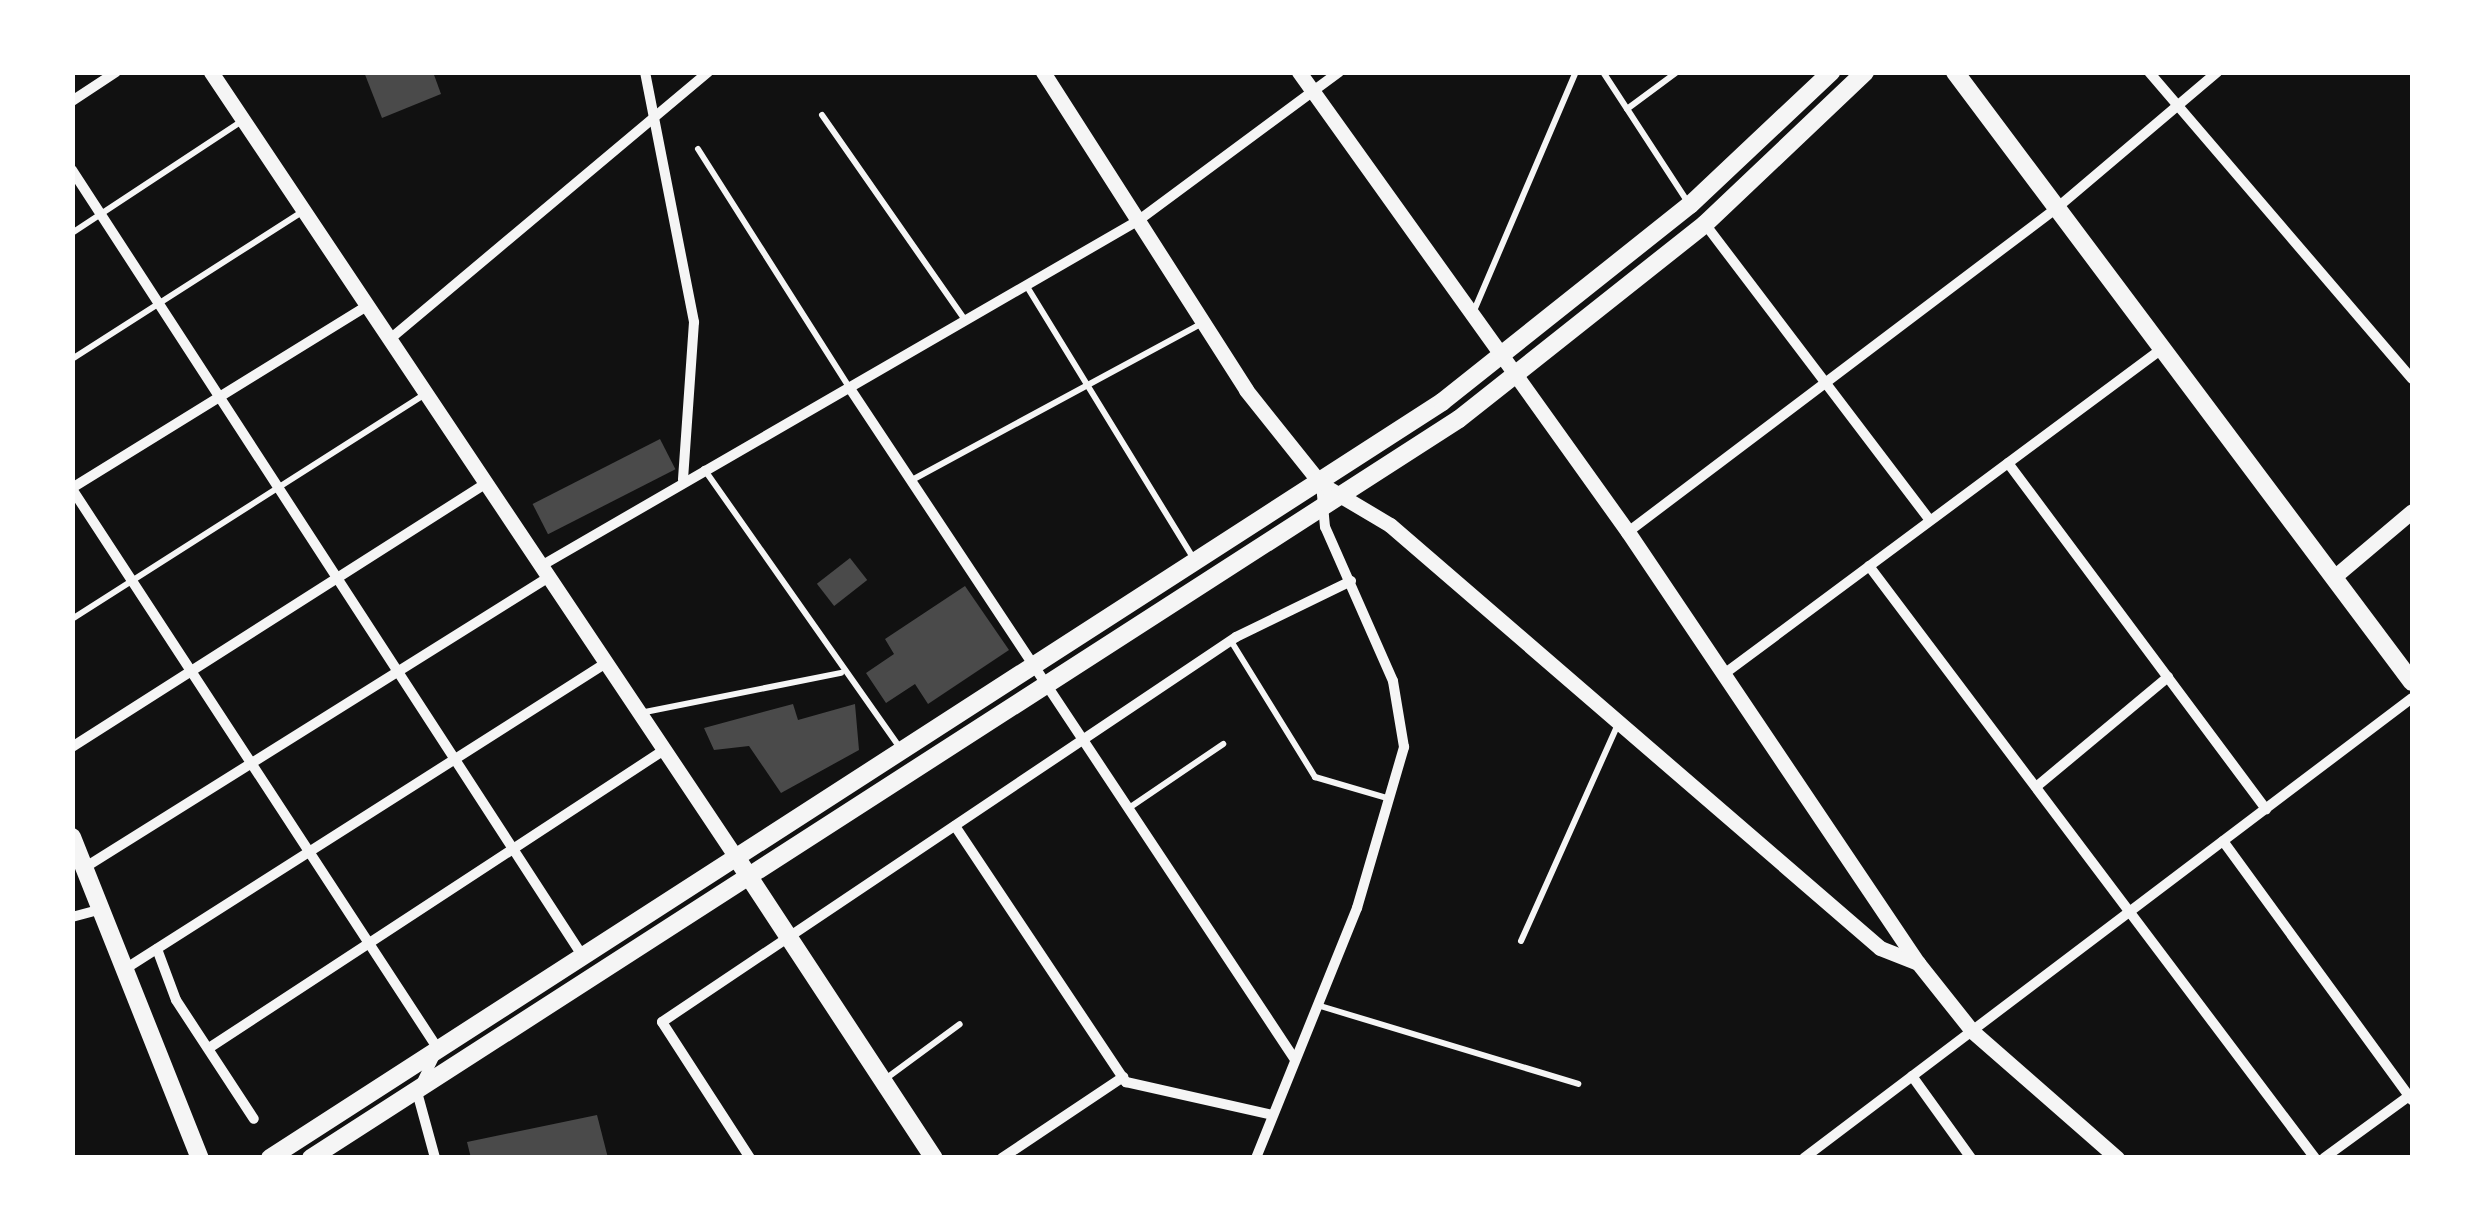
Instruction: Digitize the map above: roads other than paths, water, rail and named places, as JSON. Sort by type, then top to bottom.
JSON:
[{"type":"main road","points":[[270,1158],[1036,663],[1321,484],[1502,358],[1690,205],[1831,72]]},
{"type":"main road","points":[[312,1158],[1323,506],[1516,377],[1705,224],[1865,72]]},
{"type":"main road","points":[[1955,72],[2412,682]]},
{"type":"main road","points":[[72,837],[200,1158]]},
{"type":"main road","points":[[736,857],[934,1158]]},
{"type":"street","points":[[72,101],[116,72]]},
{"type":"street","points":[[211,72],[736,857]]},
{"type":"street","points":[[645,72],[694,322],[683,480]]},
{"type":"street","points":[[390,339],[708,72]]},
{"type":"street","points":[[1044,72],[1203,322],[1321,484],[1323,506],[1401,706],[1394,800],[1256,1158]]},
{"type":"street","points":[[1300,72],[1628,532],[1918,963],[1972,1031],[2118,1158]]},
{"type":"street","points":[[84,868],[398,671],[683,480],[1139,220],[1339,72]]},
{"type":"street","points":[[2149,72],[2412,379]]},
{"type":"street","points":[[1628,532],[2058,207],[2216,72]]},
{"type":"street","points":[[72,170],[582,955]]},
{"type":"street","points":[[1705,224],[1930,520]]},
{"type":"street","points":[[368,306],[72,488],[438,1048],[417,1092],[434,1158]]},
{"type":"street","points":[[1724,674],[2164,348]]},
{"type":"street","points":[[850,387],[1294,1058]]},
{"type":"street","points":[[2008,463],[2266,808]]},
{"type":"street","points":[[72,746],[486,483]]},
{"type":"street","points":[[1321,484],[1344,492],[1620,720],[1880,948],[1918,963]]},
{"type":"street","points":[[2334,577],[2412,511]]},
{"type":"street","points":[[1869,566],[2315,1158]]},
{"type":"street","points":[[750,1158],[662,1022],[791,940],[955,826],[1086,744],[1232,640],[1351,580]]},
{"type":"street","points":[[126,969],[606,663]]},
{"type":"street","points":[[2036,786],[2168,676]]},
{"type":"street","points":[[1804,1158],[2412,698]]},
{"type":"street","points":[[209,1048],[515,852],[664,750]]},
{"type":"street","points":[[955,826],[1123,1076],[1272,1114]]},
{"type":"street","points":[[2223,842],[2411,1098],[2324,1158]]},
{"type":"street","points":[[72,918],[101,908]]},
{"type":"street","points":[[157,949],[176,1000],[254,1119]]},
{"type":"street","points":[[1002,1158],[1123,1076]]},
{"type":"street","points":[[1912,1076],[1971,1158]]},
{"type":"lane","points":[[1472,314],[1576,72]]},
{"type":"lane","points":[[1603,72],[1690,205]]},
{"type":"lane","points":[[1627,109],[1677,72]]},
{"type":"lane","points":[[822,115],[966,320]]},
{"type":"lane","points":[[72,233],[243,120]]},
{"type":"lane","points":[[698,149],[850,387]]},
{"type":"lane","points":[[72,359],[304,211]]},
{"type":"lane","points":[[1026,285],[1196,562]]},
{"type":"lane","points":[[912,480],[1203,322]]},
{"type":"lane","points":[[72,620],[426,394]]},
{"type":"lane","points":[[704,469],[841,674],[902,750]]},
{"type":"lane","points":[[1232,640],[1314,777],[1394,800]]},
{"type":"lane","points":[[639,713],[841,674]]},
{"type":"lane","points":[[1521,941],[1620,720]]},
{"type":"lane","points":[[1128,808],[1223,744]]},
{"type":"lane","points":[[1316,1005],[1578,1084]]},
{"type":"lane","points":[[884,1080],[960,1024]]}]
